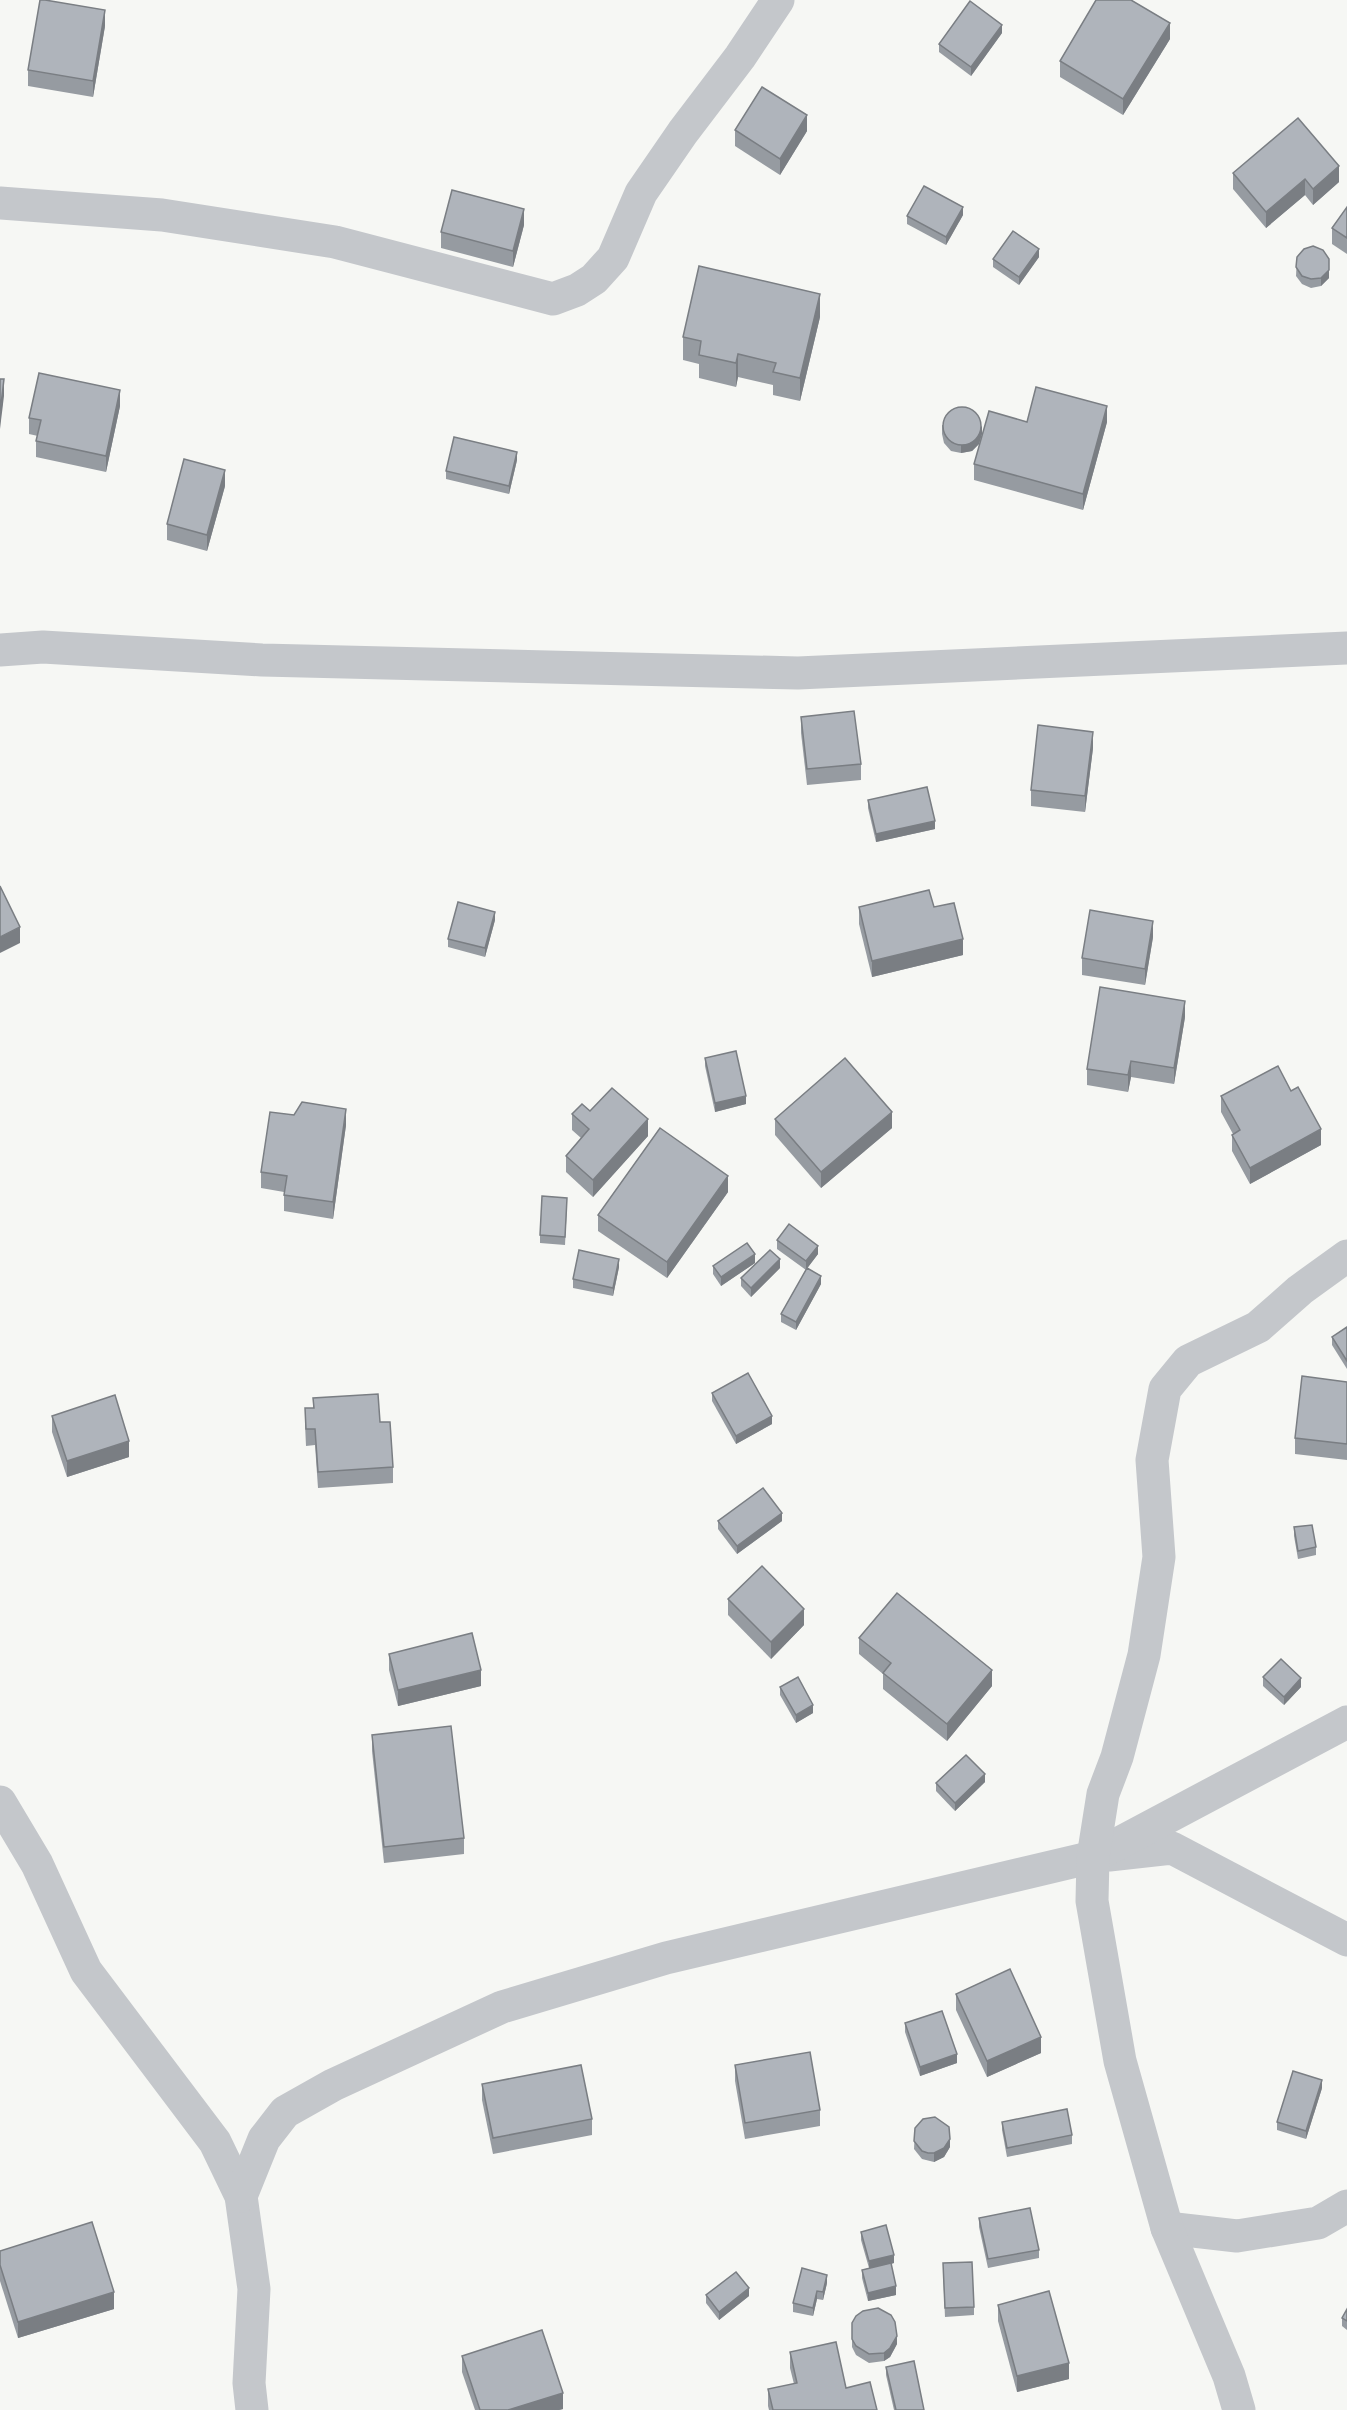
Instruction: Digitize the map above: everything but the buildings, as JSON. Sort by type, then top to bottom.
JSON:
[{"type":"street","points":[[0,202],[162,216],[335,242],[553,299],[577,290],[594,279],[612,258],[641,193],[683,132],[740,57],[778,0]]},
{"type":"street","points":[[0,626],[43,647]]},
{"type":"street","points":[[0,650],[43,647],[262,660],[798,673],[1347,648]]},
{"type":"street","points":[[1239,2410],[1229,2376],[1167,2228],[1120,2061],[1092,1901],[1093,1857],[1103,1794],[1117,1757],[1144,1655],[1159,1557],[1152,1460],[1165,1389],[1188,1361],[1258,1327],[1300,1290],[1347,1256]]},
{"type":"street","points":[[1093,1857],[1347,1722]]},
{"type":"street","points":[[0,1802],[37,1864],[86,1971],[215,2142],[241,2196],[254,2289],[249,2382],[252,2410]]},
{"type":"street","points":[[241,2196],[264,2139],[285,2112],[333,2085],[502,2007],[666,1958],[1093,1857],[1172,1848],[1347,1940]]},
{"type":"street","points":[[1167,2228],[1237,2236],[1318,2223],[1347,2206]]}]
